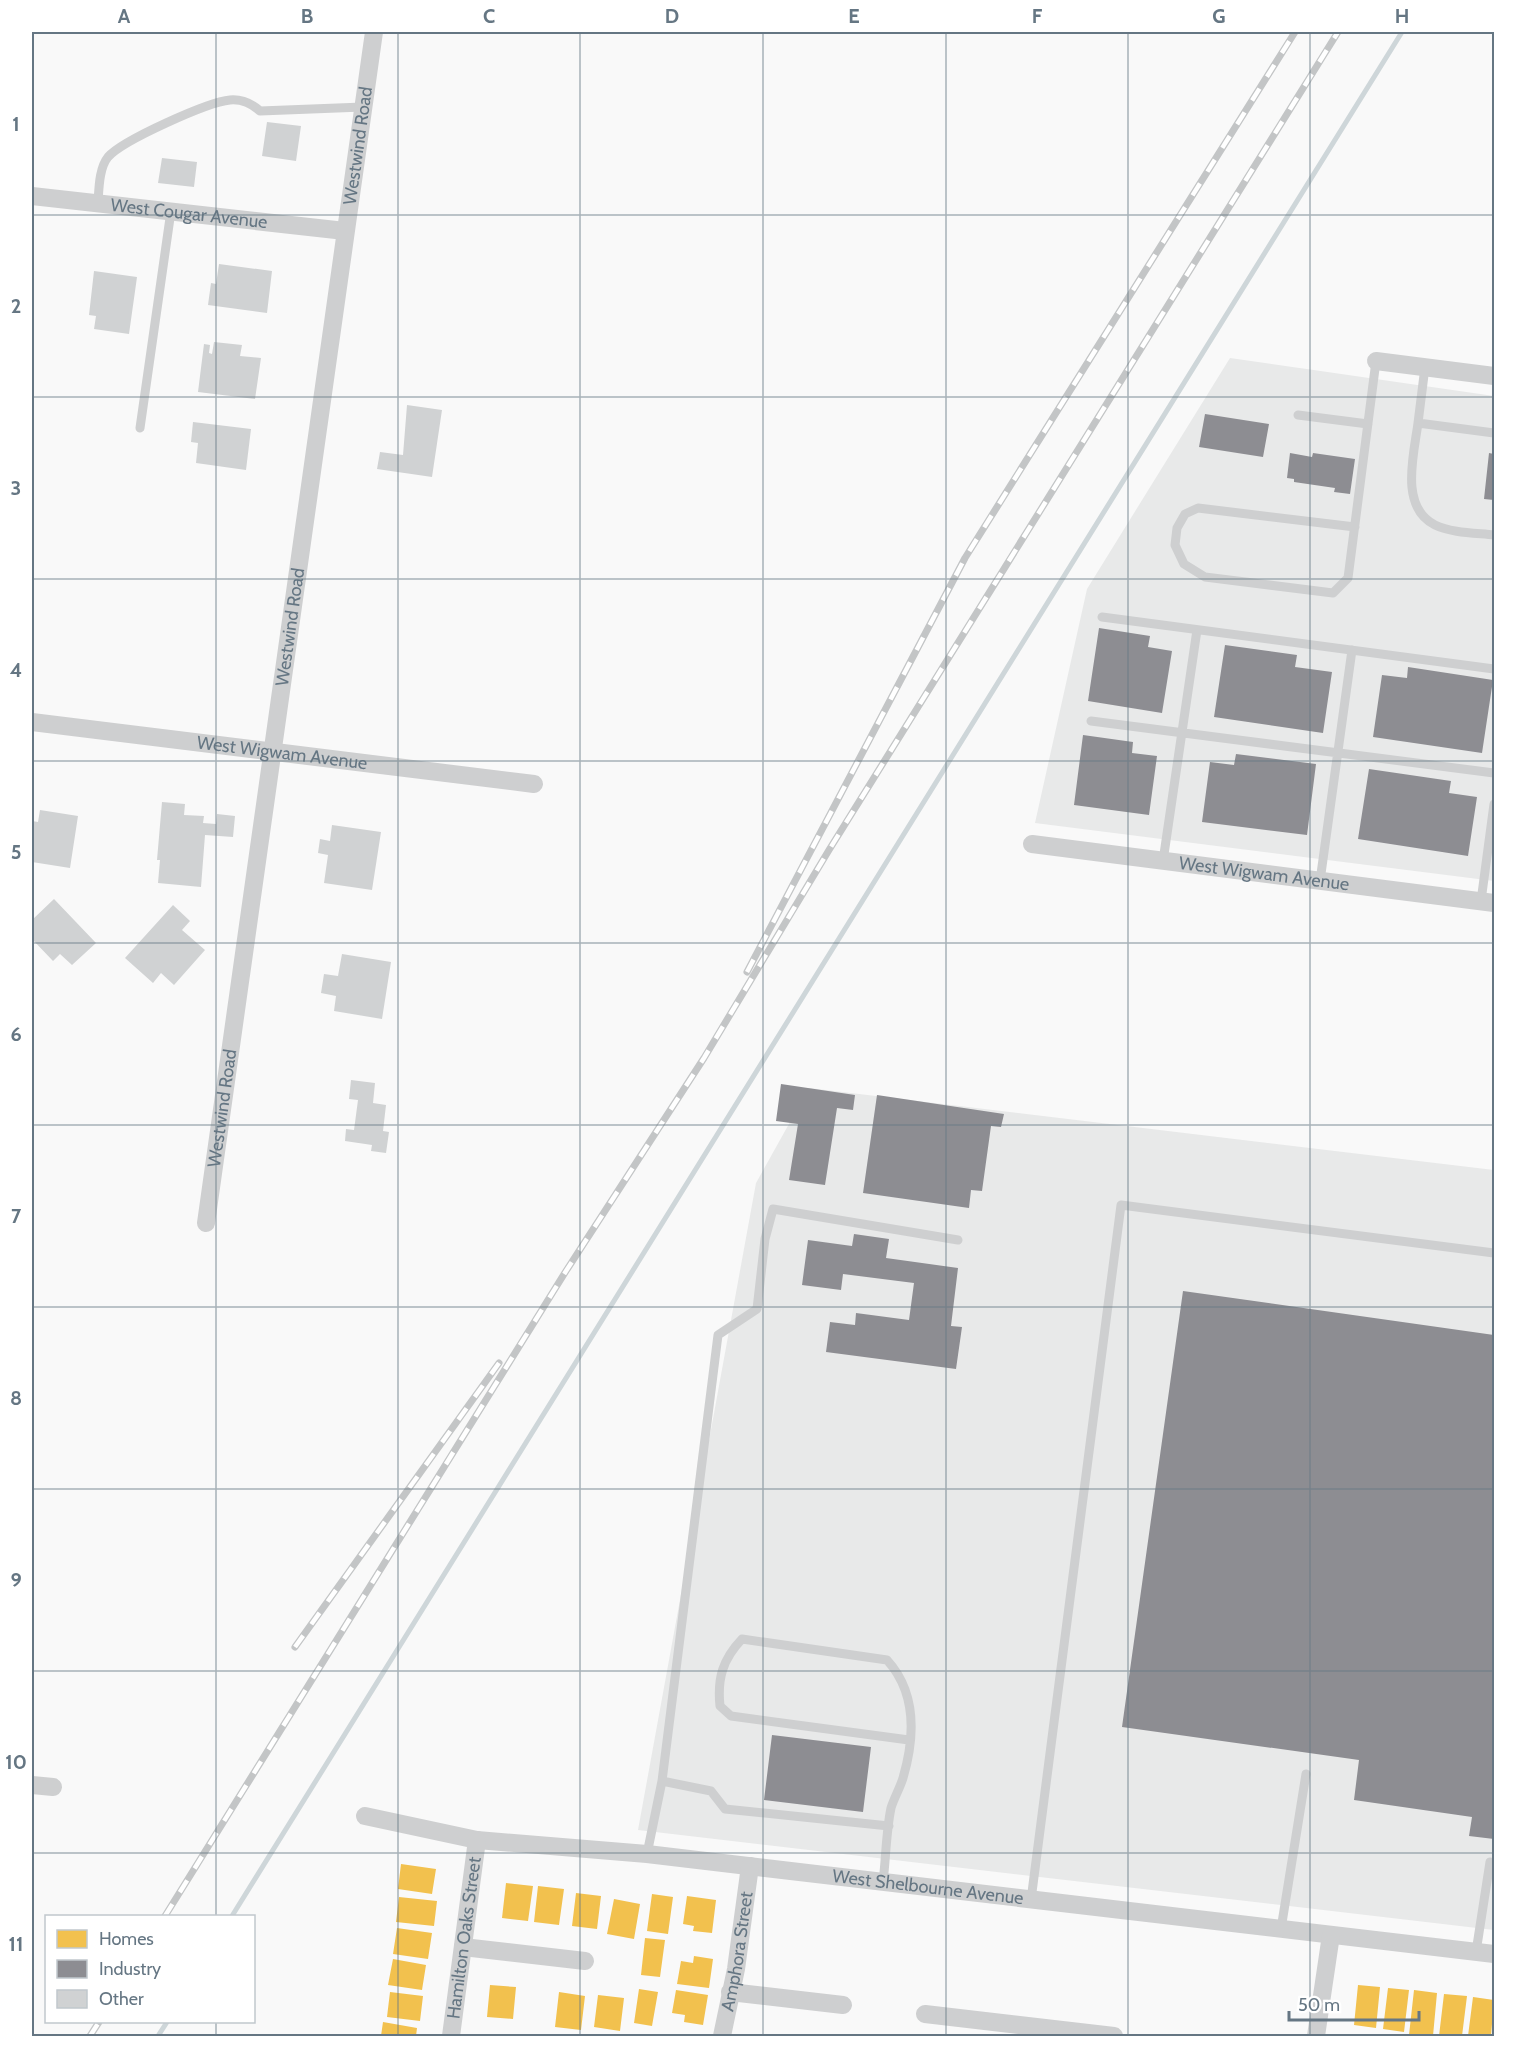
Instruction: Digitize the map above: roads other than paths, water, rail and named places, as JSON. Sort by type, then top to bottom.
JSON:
[{"type":"street","name":"Westwind Road","points":[[206,1223],[374,32]]},
{"type":"street","name":"West Cougar Avenue","points":[[32,196],[345,231]]},
{"type":"street","points":[[1376,361],[1494,376]]},
{"type":"street","name":"West Wigwam Avenue","points":[[32,722],[534,784]]},
{"type":"street","name":"West Wigwam Avenue","points":[[1032,844],[1488,902]]},
{"type":"street","points":[[32,1785],[53,1787]]},
{"type":"street","name":"West Shelbourne Avenue","points":[[365,1816],[477,1840],[647,1854],[1485,1953]]},
{"type":"street","name":"Hamilton Oaks Street","points":[[451,2037],[477,1840]]},
{"type":"street","name":"Amphora Street","points":[[722,2037],[750,1866]]},
{"type":"street","points":[[1316,2037],[1331,1935]]},
{"type":"street","points":[[463,1947],[585,1961]]},
{"type":"street","points":[[730,1992],[843,2005]]},
{"type":"street","points":[[925,2014],[1114,2037]]},
{"type":"lane","points":[[98,202],[100,178],[108,158],[142,133],[201,110],[230,100],[250,103],[260,111],[363,106]]},
{"type":"lane","points":[[140,428],[171,211]]},
{"type":"lane","points":[[1355,526],[1198,508],[1185,514],[1177,528],[1175,545],[1184,564],[1206,577],[1333,592],[1348,578],[1355,526],[1376,361]]},
{"type":"lane","points":[[1425,367],[1410,483],[1421,515],[1436,526],[1494,535]]},
{"type":"lane","points":[[1298,415],[1368,423]]},
{"type":"lane","points":[[1418,423],[1494,433]]},
{"type":"lane","points":[[1102,617],[1494,669]]},
{"type":"lane","points":[[1162,861],[1197,630]]},
{"type":"lane","points":[[1320,881],[1352,650]]},
{"type":"lane","points":[[1091,721],[1494,773]]},
{"type":"lane","points":[[1488,902],[1494,804]]},
{"type":"lane","points":[[1031,1900],[1120,1205],[1494,1253]]},
{"type":"lane","points":[[647,1854],[662,1781],[718,1335],[757,1309],[765,1239],[773,1209],[958,1240]]},
{"type":"lane","points":[[883,1882],[891,1808],[904,1777],[912,1723],[909,1694],[898,1673],[887,1660],[742,1639],[728,1654],[718,1684],[720,1706],[731,1716],[909,1740]]},
{"type":"lane","points":[[1281,1929],[1306,1774]]},
{"type":"lane","points":[[662,1781],[711,1791],[725,1809],[889,1826]]},
{"type":"lane","points":[[1485,1953],[1490,1862]]},
{"type":"waterway","points":[[233,1915],[1402,32]]},
{"type":"waterway","points":[[158,2036],[166,2023]]},
{"type":"railway","points":[[747,972],[965,558],[1295,32]]},
{"type":"railway","points":[[166,1915],[566,1271],[704,1058],[829,850],[1338,32]]},
{"type":"railway","points":[[295,1647],[499,1363]]},
{"type":"railway","points":[[90,2036],[98,2023]]}]
